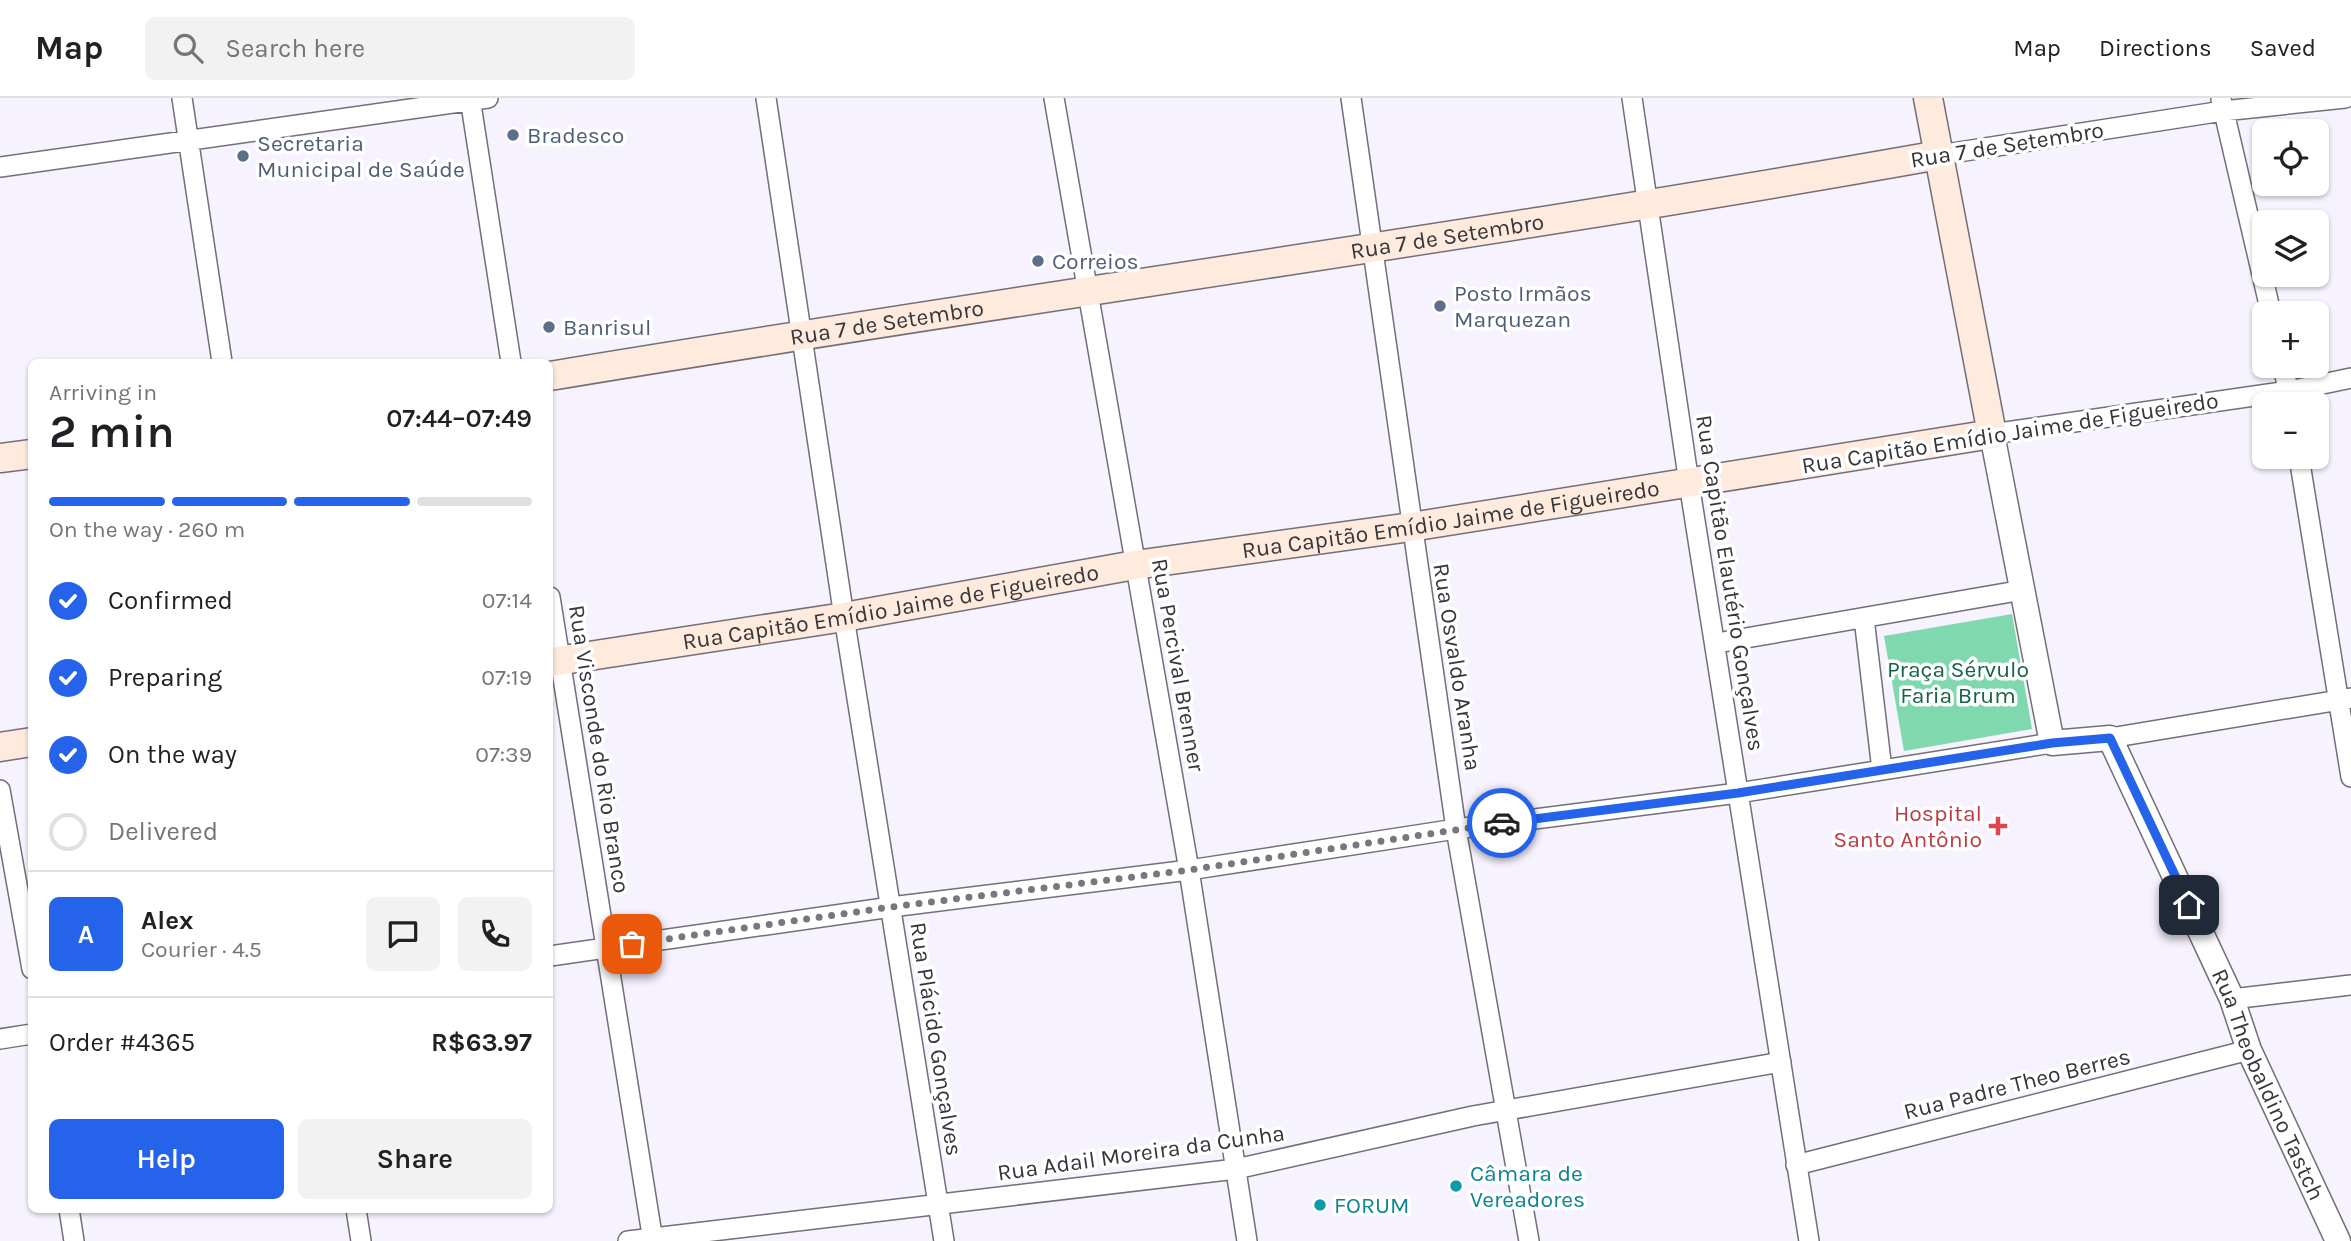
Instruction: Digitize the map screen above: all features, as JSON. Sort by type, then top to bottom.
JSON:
[{"type":"main road","points":[[1928,98],[1992,433]]},
{"type":"main road","name":"Rua 7 de Setembro","points":[[553,375],[800,334],[1648,206],[1939,155]]},
{"type":"main road","name":"Rua Capitão Emídio Jaime de Figueiredo","points":[[555,661],[844,617],[1135,565],[1411,527],[1992,433]]},
{"type":"main road","points":[[0,458],[28,454]]},
{"type":"main road","points":[[0,747],[28,743]]},
{"type":"street","points":[[181,98],[222,359]]},
{"type":"street","name":"Rua Plácido Gonçalves","points":[[766,98],[844,617],[944,1241]]},
{"type":"street","name":"Rua Percival Brenner","points":[[1054,98],[1189,870],[1247,1241]]},
{"type":"street","name":"Rua Osvaldo Aranha","points":[[1351,98],[1456,829],[1529,1241]]},
{"type":"street","name":"Rua Capitão Elautério Gonçalves","points":[[1632,98],[1689,483],[1717,643],[1738,793],[1810,1241]]},
{"type":"street","name":"Rua 7 de Setembro","points":[[1939,155],[2222,104],[2346,98]]},
{"type":"street","points":[[0,167],[476,99],[510,359]]},
{"type":"street","points":[[2222,104],[2268,301]]},
{"type":"street","name":"Rua Capitão Emídio Jaime de Figueiredo","points":[[2307,392],[2351,379]]},
{"type":"street","name":"Rua Capitão Emídio Jaime de Figueiredo","points":[[1992,433],[2252,402]]},
{"type":"street","points":[[1992,433],[2052,743]]},
{"type":"street","points":[[2302,469],[2344,699],[2351,777]]},
{"type":"street","points":[[1717,643],[2022,590]]},
{"type":"street","points":[[1864,618],[1882,770]]},
{"type":"street","name":"Rua Visconde do Rio Branco","points":[[553,635],[555,661],[606,948],[653,1239]]},
{"type":"street","points":[[553,956],[891,907],[1189,870],[1456,829],[1738,793],[2052,743],[2110,738],[2344,699]]},
{"type":"street","name":"Rua Theobaldino Tastch","points":[[2110,738],[2232,999],[2249,1050],[2338,1241]]},
{"type":"street","points":[[0,790],[28,947]]},
{"type":"street","points":[[2232,999],[2351,985]]},
{"type":"street","points":[[0,1039],[28,1035]]},
{"type":"street","name":"Rua Padre Theo Berres","points":[[1796,1165],[2249,1050]]},
{"type":"street","name":"Rua Adail Moreira da Cunha","points":[[628,1241],[1236,1169],[1505,1110],[1781,1062]]},
{"type":"street","points":[[70,1213],[74,1241]]},
{"type":"street","points":[[357,1213],[361,1241]]},
{"type":"green space","name":"Praça Sérvulo Faria Brum","points":[[2012,614],[2032,729],[1904,751],[1884,636]]},
{"type":"way so far","points":[[632,944],[891,907],[1189,870],[1502,823]]},
{"type":"place","name":"Bradesco","points":[[513,135]]},
{"type":"place","name":"Secretaria Municipal de Saúde","points":[[243,156]]},
{"type":"place","name":"Correios","points":[[1038,261]]},
{"type":"place","name":"Posto Irmãos Marquezan","points":[[1440,306]]},
{"type":"place","name":"Banrisul","points":[[549,327]]},
{"type":"place","name":"Hospital Santo Antônio","points":[[1998,826]]},
{"type":"place","name":"Câmara de Vereadores","points":[[1456,1186]]},
{"type":"place","name":"FORUM","points":[[1320,1205]]},
{"type":"route","points":[[1502,823],[1738,793],[2052,743],[2110,738],[2189,905]]}]
